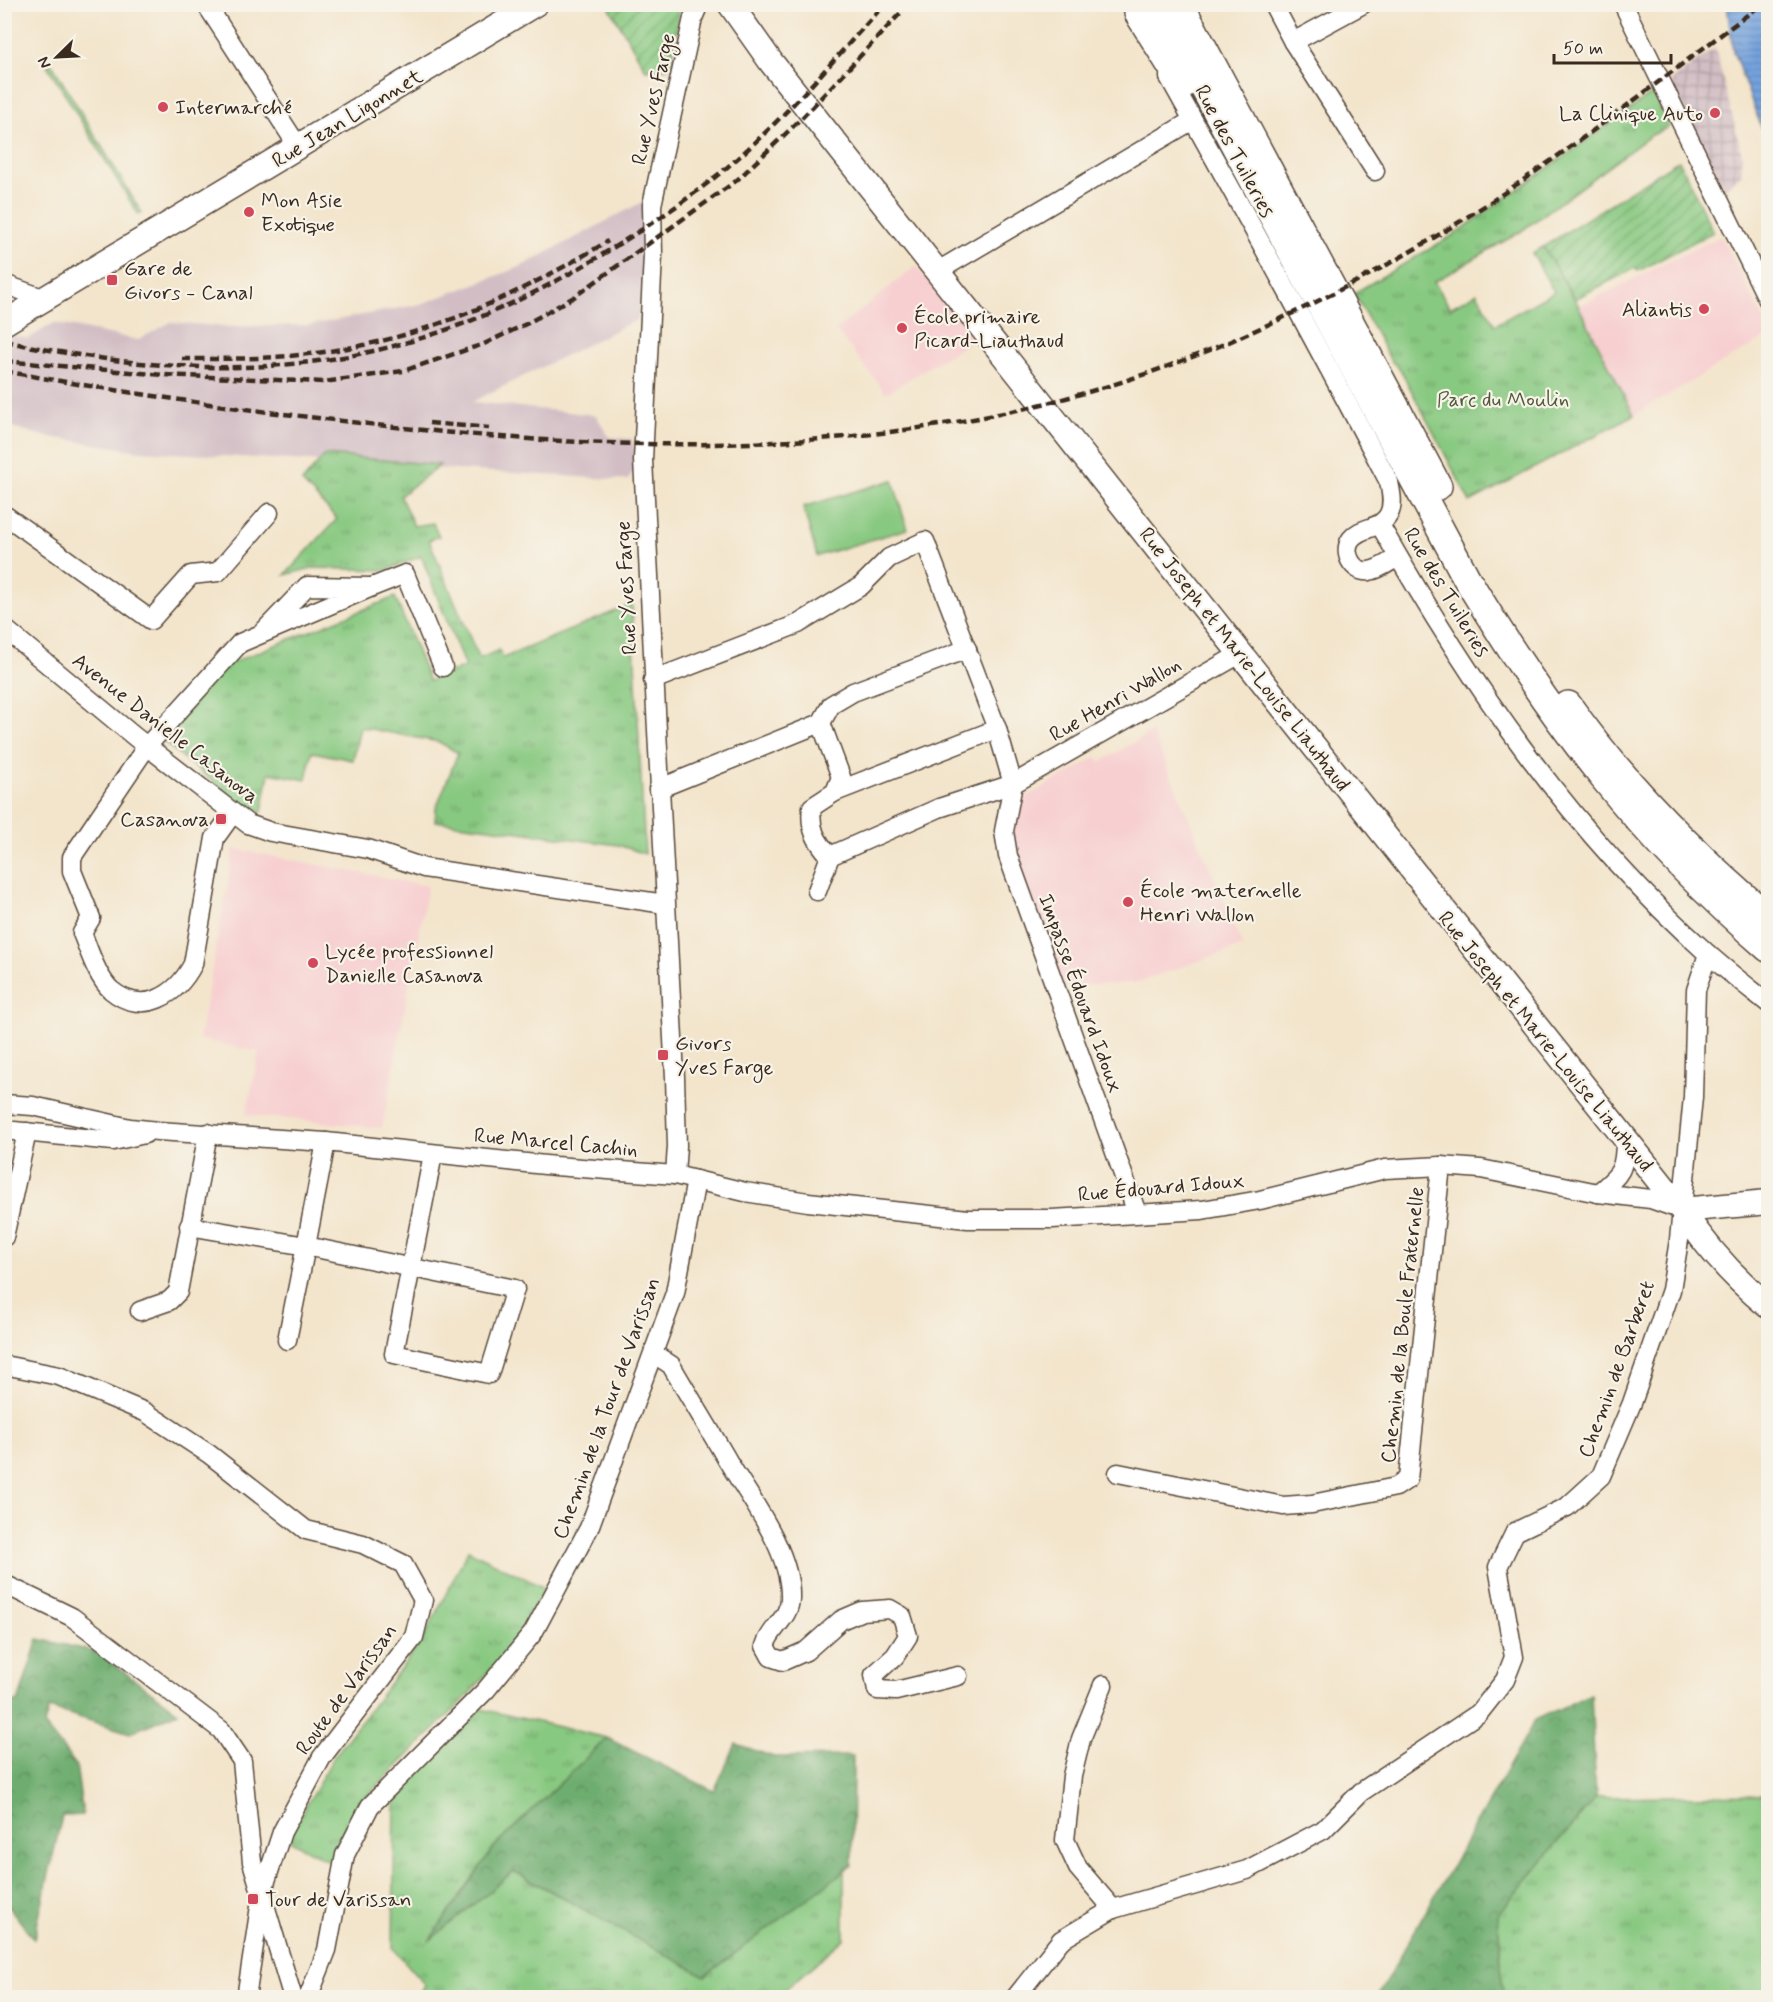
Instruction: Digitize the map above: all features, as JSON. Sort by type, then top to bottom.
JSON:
[{"type":"highway","points":[[1180,4],[1484,573],[1542,666],[1573,712],[1652,807],[1728,883],[1768,917]]},
{"type":"highway","points":[[1203,4],[1207,21],[1318,260]]},
{"type":"highway","points":[[1143,7],[1238,175],[1263,202],[1467,579],[1512,654],[1601,778],[1704,891],[1768,948]]},
{"type":"main road","name":"Rue Jean Ligonnet","points":[[4,323],[299,148],[535,4]]},
{"type":"main road","name":"Rue Joseph et Marie-Louise Liauthaud","points":[[730,4],[771,62],[1682,1210],[1700,1238],[1740,1282],[1768,1306]]},
{"type":"main road","points":[[1682,1210],[1768,1202]]},
{"type":"street","points":[[206,4],[299,148]]},
{"type":"street","name":"Rue Yves Farge","points":[[675,1175],[677,1123],[658,789],[643,460],[653,255],[652,205],[693,18],[699,4]]},
{"type":"street","points":[[1273,4],[1293,42],[1375,171]]},
{"type":"street","points":[[1293,42],[1363,4]]},
{"type":"street","points":[[1623,4],[1768,300]]},
{"type":"street","name":"Rue des Tuileries","points":[[1143,7],[1193,120],[1263,251],[1306,322],[1389,482],[1392,497],[1390,513],[1380,525],[1398,557],[1512,736],[1560,798],[1597,841],[1708,954],[1768,1003]]},
{"type":"street","points":[[938,271],[1193,120]]},
{"type":"street","points":[[4,284],[45,299]]},
{"type":"street","points":[[4,518],[6,516],[151,620],[190,575],[218,572],[269,513]]},
{"type":"street","points":[[1380,525],[1354,536],[1348,547],[1349,560],[1359,569],[1372,571],[1398,557]]},
{"type":"street","points":[[653,680],[798,624],[861,586],[889,558],[925,542],[997,729],[1012,784]]},
{"type":"street","points":[[233,813],[215,838],[193,964],[185,979],[161,1000],[143,1004],[126,1000],[110,989],[82,933],[91,918],[72,871],[72,857],[147,746],[240,643],[405,574],[444,667]]},
{"type":"street","points":[[263,632],[307,586],[372,587]]},
{"type":"street","name":"Avenue Danielle Casanova","points":[[4,628],[147,746],[248,824],[271,832],[368,849],[422,867],[665,904]]},
{"type":"street","points":[[658,789],[821,723],[831,705],[853,692],[967,649]]},
{"type":"street","name":"Rue Henri Wallon","points":[[830,856],[939,808],[1012,784],[1240,654]]},
{"type":"street","points":[[821,723],[841,777],[835,792]]},
{"type":"street","points":[[817,891],[830,856],[819,844],[809,824],[812,807],[835,792],[997,729]]},
{"type":"street","name":"Impasse Édouard Idoux","points":[[1012,784],[1004,831],[1008,856],[1137,1213]]},
{"type":"street","name":"Chemin de Barberet","points":[[1016,1998],[1061,1940],[1113,1908],[1247,1870],[1323,1830],[1361,1792],[1479,1713],[1505,1680],[1514,1658],[1498,1567],[1515,1532],[1568,1507],[1601,1476],[1632,1403],[1671,1290],[1682,1210],[1693,1097],[1696,990],[1708,954]]},
{"type":"street","name":"Rue Marcel Cachin","points":[[4,1104],[33,1106],[130,1128],[158,1131],[326,1142],[433,1154],[675,1175]]},
{"type":"street","name":"Rue Marcel Cachin","points":[[4,1130],[113,1141],[158,1131]]},
{"type":"street","points":[[4,1237],[27,1132]]},
{"type":"street","points":[[140,1311],[169,1301],[178,1292],[208,1133]]},
{"type":"street","points":[[1598,1193],[1618,1177],[1625,1162],[1625,1139]]},
{"type":"street","points":[[287,1341],[326,1142]]},
{"type":"street","points":[[189,1226],[306,1246],[411,1266],[515,1288],[489,1374],[394,1354],[411,1266],[433,1154]]},
{"type":"street","name":"Rue Édouard Idoux","points":[[675,1175],[745,1192],[808,1203],[968,1219],[1052,1219],[1202,1210],[1260,1200],[1385,1169],[1441,1166],[1481,1169],[1598,1193],[1651,1199],[1682,1210]]},
{"type":"street","name":"Chemin de la Boule Fraternelle","points":[[1118,1473],[1283,1506],[1312,1504],[1396,1487],[1408,1479],[1441,1166]]},
{"type":"street","name":"Chemin de la Tour de Varissan","points":[[308,1998],[327,1950],[345,1856],[370,1806],[486,1690],[533,1633],[589,1528],[675,1293],[696,1180]]},
{"type":"street","points":[[654,1354],[670,1365],[774,1538],[787,1578],[790,1599],[786,1616],[768,1635],[765,1646],[771,1657],[783,1661],[806,1651],[841,1620],[862,1611],[890,1609],[902,1616],[908,1636],[895,1656],[874,1675],[877,1690],[896,1691],[958,1676]]},
{"type":"street","name":"Route de Varissan","points":[[4,1365],[59,1376],[145,1412],[209,1454],[306,1530],[363,1544],[402,1564],[423,1600],[414,1637],[322,1757],[282,1832],[262,1893],[246,1998]]},
{"type":"street","points":[[4,1584],[72,1617],[221,1730],[242,1761],[252,1862],[293,1998]]},
{"type":"street","points":[[1103,1684],[1081,1739],[1072,1776],[1065,1840],[1078,1868],[1113,1908]]},
{"type":"shaded area","points":[[1715,48],[1742,155],[1741,175],[1724,189],[1670,81]]},
{"type":"shaded area","points":[[644,201],[647,220],[638,319],[472,402],[596,415],[609,437],[632,439],[638,463],[628,480],[140,451],[44,436],[5,425],[4,333],[28,339],[54,323],[138,340],[171,322],[226,327],[310,325],[421,304],[520,267]]},
{"type":"shaded area","points":[[1721,236],[1768,328],[1768,336],[1634,415],[1579,306]]},
{"type":"shaded area","name":"École primaire Picard-Liauthaud","points":[[916,266],[975,339],[886,393],[836,330]]},
{"type":"shaded area","name":"École maternelle Henri Wallon","points":[[1152,732],[1243,946],[1135,983],[1061,986],[1015,858],[1017,852],[1012,841],[1014,808],[1027,796],[1097,757],[1100,762]]},
{"type":"shaded area","name":"Lycée professionnel Danielle Casanova","points":[[234,849],[428,886],[382,1128],[246,1115],[259,1052],[199,1039]]},
{"type":"green space","points":[[608,5],[680,5],[672,64],[668,68],[646,70]]},
{"type":"green space","points":[[51,63],[142,213],[138,214],[47,65]]},
{"type":"green space","name":"Parc du Moulin","points":[[1653,93],[1669,127],[1650,136],[1520,232],[1434,282],[1450,308],[1477,293],[1495,325],[1554,292],[1532,253],[1543,247],[1575,299],[1634,415],[1470,502],[1400,369],[1391,361],[1354,293],[1452,236]]},
{"type":"green space","points":[[1679,160],[1713,232],[1638,271],[1635,268],[1575,299],[1543,247]]},
{"type":"green space","points":[[325,455],[440,465],[400,496],[414,526],[433,523],[439,536],[429,540],[479,659],[499,650],[503,658],[632,604],[645,854],[618,845],[435,821],[436,809],[458,753],[439,742],[360,727],[353,760],[312,752],[306,780],[269,773],[262,812],[244,806],[162,741],[223,666],[395,597],[429,681],[465,667],[421,556],[386,570],[312,568],[285,575],[337,519],[302,482]]},
{"type":"green space","points":[[893,480],[907,529],[817,556],[803,507]]},
{"type":"green space","points":[[468,1550],[545,1588],[527,1629],[460,1704],[359,1804],[330,1862],[287,1839],[334,1757],[424,1638]]},
{"type":"green space","points":[[38,1639],[97,1652],[178,1712],[130,1733],[49,1708],[44,1725],[76,1765],[83,1815],[62,1816],[34,1939],[5,1902],[4,1701],[18,1702]]},
{"type":"green space","points":[[1591,1694],[1596,1797],[1498,1914],[1503,1997],[1377,1997],[1535,1720]]},
{"type":"green space","points":[[481,1709],[607,1738],[494,1847],[431,1939],[514,1871],[705,1976],[844,1871],[844,1939],[776,1997],[418,1997],[425,1985],[393,1948],[395,1795]]},
{"type":"green space","points":[[607,1738],[714,1791],[736,1744],[774,1757],[853,1756],[852,1865],[705,1976],[514,1871],[429,1941],[494,1847]]},
{"type":"green space","points":[[1768,1795],[1768,1997],[1503,1997],[1498,1914],[1596,1797]]},
{"type":"water","points":[[1727,5],[1768,5],[1768,145],[1733,51]]},
{"type":"railway","points":[[4,341],[87,356],[167,365],[242,367],[316,361],[389,347],[461,325],[533,293],[608,251],[699,189],[734,162],[768,130],[885,4]]},
{"type":"railway","points":[[4,361],[164,375],[323,382],[403,371],[484,344],[574,297],[736,181],[800,120],[909,4]]},
{"type":"railway","points":[[4,371],[144,395],[330,420],[488,436],[599,443],[709,444],[819,439],[928,427],[1036,406],[1142,375],[1247,334],[1385,266],[1464,219],[1540,168],[1762,4]]},
{"type":"railway","points":[[182,359],[240,359],[298,355],[336,350],[408,334],[511,294],[608,241]]},
{"type":"railway","points":[[429,423],[489,428]]},
{"type":"place","name":"Intermarché","points":[[163,107]]},
{"type":"place","name":"La Clinique Auto","points":[[1715,113]]},
{"type":"place","name":"Mon Asie Exotique","points":[[249,212]]},
{"type":"place","name":"Gare de Givors - Canal","points":[[112,280]]},
{"type":"place","name":"Aliantis","points":[[1704,309]]},
{"type":"place","name":"École primaire Picard-Liauthaud","points":[[902,328]]},
{"type":"place","name":"Casanova","points":[[221,819]]},
{"type":"place","name":"École maternelle Henri Wallon","points":[[1128,902]]},
{"type":"place","name":"Lycée professionnel Danielle Casanova","points":[[313,963]]},
{"type":"place","name":"Givors Yves Farge","points":[[663,1055]]},
{"type":"place","name":"Tour de Varissan","points":[[253,1899]]}]
